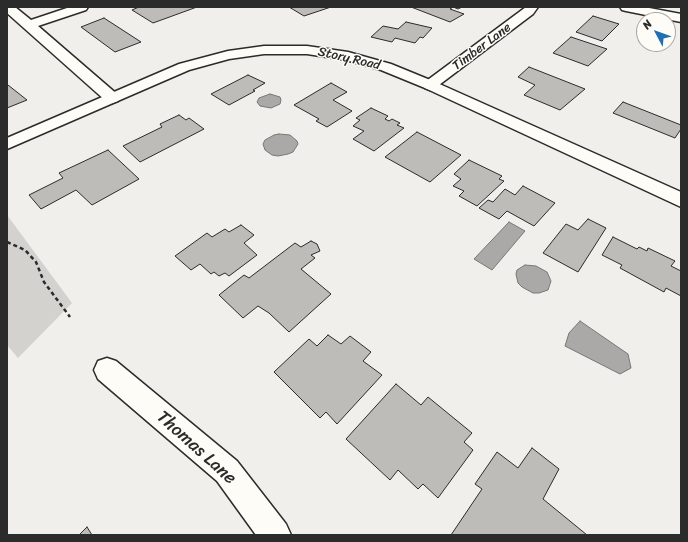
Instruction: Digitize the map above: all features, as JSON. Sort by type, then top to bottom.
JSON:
[{"type":"street","points":[[8,7],[112,98]]},
{"type":"street","points":[[29,25],[82,7]]},
{"type":"street","name":"Timber Lane","points":[[430,85],[529,11],[532,7]]},
{"type":"street","points":[[626,7],[681,18]]},
{"type":"street","name":"Story Road","points":[[7,144],[184,68],[228,55],[264,50],[307,50],[348,56],[386,67],[430,85],[681,200]]},
{"type":"street","name":"Thomas Lane","points":[[107,370],[227,471],[275,535]]},
{"type":"path","points":[[7,242],[25,250],[36,262],[44,282],[70,317]]},
{"type":"shaded area","points":[[270,94],[280,97],[280,104],[271,108],[260,106],[257,102],[259,98]]},
{"type":"shaded area","points":[[279,134],[290,135],[297,141],[298,144],[293,152],[278,156],[272,155],[265,150],[263,144],[265,140]]},
{"type":"shaded area","points":[[7,215],[72,303],[18,358],[7,345]]},
{"type":"shaded area","points":[[509,222],[525,231],[492,270],[474,259]]},
{"type":"shaded area","points":[[525,265],[536,266],[547,272],[551,281],[548,290],[533,293],[518,283],[516,274],[517,270]]},
{"type":"shaded area","points":[[580,321],[628,354],[631,368],[620,374],[565,346],[569,333]]},
{"type":"building","points":[[139,7],[197,7],[153,23],[132,10]]},
{"type":"building","points":[[289,7],[331,7],[304,16]]},
{"type":"building","points":[[411,7],[453,7],[450,9],[464,14],[450,22]]},
{"type":"building","points":[[593,16],[619,24],[602,41],[576,32]]},
{"type":"building","points":[[104,18],[141,42],[115,52],[81,27]]},
{"type":"building","points":[[406,22],[432,28],[423,38],[420,37],[415,43],[395,38],[392,42],[371,37],[383,26],[398,29]]},
{"type":"building","points":[[571,37],[607,49],[588,66],[553,53]]},
{"type":"building","points":[[529,67],[585,89],[560,110],[524,95],[535,85],[518,77]]},
{"type":"building","points":[[248,75],[265,83],[253,90],[255,91],[229,105],[211,94]]},
{"type":"building","points":[[331,83],[347,92],[333,100],[352,111],[327,127],[316,121],[319,119],[294,105]]},
{"type":"building","points":[[8,85],[27,100],[7,108]]},
{"type":"building","points":[[623,102],[681,125],[681,129],[675,138],[613,113]]},
{"type":"building","points":[[371,108],[388,116],[385,119],[389,121],[392,119],[400,123],[397,125],[404,128],[374,151],[353,139],[364,131],[353,126],[360,120],[356,118]]},
{"type":"building","points":[[179,115],[186,120],[189,118],[204,129],[140,162],[123,146],[162,127],[160,124]]},
{"type":"building","points":[[417,132],[461,155],[430,182],[385,157]]},
{"type":"building","points":[[108,150],[139,179],[92,205],[76,190],[41,209],[29,195],[63,178],[59,173]]},
{"type":"building","points":[[469,160],[502,176],[499,179],[504,181],[477,206],[459,196],[464,191],[453,186],[461,179],[454,174]]},
{"type":"building","points":[[523,186],[555,203],[534,226],[507,211],[499,219],[479,208],[488,200],[493,202],[505,189],[515,195]]},
{"type":"building","points":[[588,219],[606,228],[578,272],[543,253],[566,224],[578,230]]},
{"type":"building","points":[[241,225],[254,235],[244,243],[257,255],[229,276],[225,273],[219,276],[214,272],[211,274],[200,264],[191,270],[175,256],[207,233],[212,237],[225,229],[229,232]]},
{"type":"building","points":[[613,237],[637,249],[639,247],[647,251],[648,248],[675,261],[671,266],[681,271],[681,296],[666,288],[664,292],[620,268],[622,265],[602,255]]},
{"type":"building","points":[[311,241],[317,244],[320,251],[311,255],[315,258],[301,269],[331,294],[289,332],[269,313],[258,306],[243,318],[219,295],[244,275],[249,278],[295,243],[301,247]]},
{"type":"building","points":[[328,335],[341,344],[350,336],[371,352],[363,361],[382,375],[337,424],[326,412],[320,418],[274,372],[309,339],[317,346]]},
{"type":"building","points":[[396,384],[421,405],[428,397],[472,433],[464,442],[473,450],[438,498],[423,484],[418,489],[398,470],[390,480],[346,439]]},
{"type":"building","points":[[532,448],[559,469],[543,499],[587,535],[451,535],[482,489],[475,484],[497,452],[518,468]]},
{"type":"building","points":[[87,527],[92,535],[79,535]]}]
